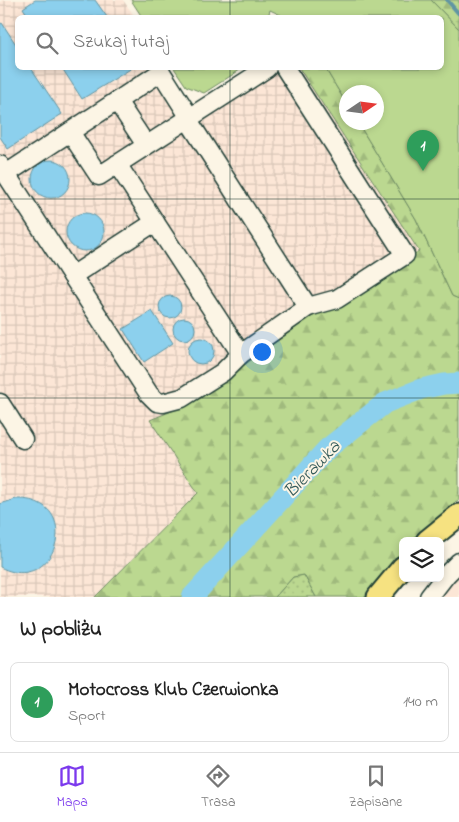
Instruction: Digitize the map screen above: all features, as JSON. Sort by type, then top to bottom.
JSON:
[{"type":"main road","points":[[432,537],[459,515]]},
{"type":"main road","points":[[378,597],[399,572]]},
{"type":"street","points":[[70,132],[99,176],[264,70]]},
{"type":"street","points":[[286,70],[405,255],[337,299],[308,307],[241,354],[223,372],[182,398],[169,402],[158,402],[149,394],[3,169],[70,132],[161,72],[189,117],[192,126],[308,307]]},
{"type":"street","points":[[117,101],[146,145]]},
{"type":"street","points":[[117,164],[241,354]]},
{"type":"street","points":[[72,276],[155,222]]},
{"type":"street","points":[[0,403],[23,438]]},
{"type":"street","points":[[429,597],[459,562]]},
{"type":"shaded area","points":[[3,0],[123,0],[134,15],[15,15],[15,70],[168,70],[191,105],[246,70],[300,70],[419,251],[333,307],[309,318],[186,405],[151,420],[198,493],[95,597],[0,597],[0,2]]},
{"type":"shaded area","points":[[459,569],[459,597],[436,597]]},
{"type":"green space","points":[[131,0],[431,0],[459,29],[459,299],[452,296],[416,219],[362,130],[384,130],[384,85],[339,85],[339,91],[326,70],[444,70],[444,15],[281,15],[270,10],[269,15],[141,15]]},
{"type":"green space","points":[[431,0],[459,0],[459,29]]},
{"type":"green space","points":[[175,70],[240,70],[204,93],[186,86]]},
{"type":"green space","points":[[300,70],[326,70],[339,91],[339,129]]},
{"type":"green space","points":[[340,130],[362,130],[416,219],[452,296],[459,299],[459,500],[455,502],[424,537],[399,537],[399,569],[376,597],[316,597],[304,575],[293,577],[275,597],[95,597],[198,493],[150,420],[186,405],[309,318],[333,307],[419,251]]},
{"type":"green space","points":[[304,575],[316,597],[275,597],[293,577]]},
{"type":"water","points":[[35,0],[95,0],[106,15],[28,15],[23,8]]},
{"type":"water","points":[[2,23],[15,43],[15,70],[32,70],[62,114],[8,149],[0,137],[0,24]]},
{"type":"water","points":[[63,70],[129,70],[82,99]]},
{"type":"water","points":[[51,160],[64,166],[70,179],[64,192],[51,198],[38,192],[32,179],[38,166]]},
{"type":"water","points":[[85,213],[98,219],[104,232],[98,245],[85,251],[72,245],[66,232],[72,219]]},
{"type":"water","points":[[170,296],[180,303],[181,307],[174,317],[170,318],[160,311],[159,307],[166,297]]},
{"type":"water","points":[[152,311],[173,343],[144,362],[123,329]]},
{"type":"water","points":[[184,318],[194,325],[195,329],[188,339],[184,340],[174,333],[173,329],[180,319]]},
{"type":"water","points":[[201,338],[210,342],[214,351],[210,360],[201,364],[192,360],[188,351],[192,342]]},
{"type":"water","points":[[16,499],[38,503],[51,513],[57,528],[56,544],[49,558],[37,569],[20,573],[0,567],[0,504]]},
{"type":"waterway","points":[[447,0],[459,14]]},
{"type":"waterway","name":"Bierawka","points":[[192,597],[327,449],[385,403],[421,389],[459,383]]},
{"type":"place","name":"Motocross Klub Czerwionka","points":[[423,171]]}]
